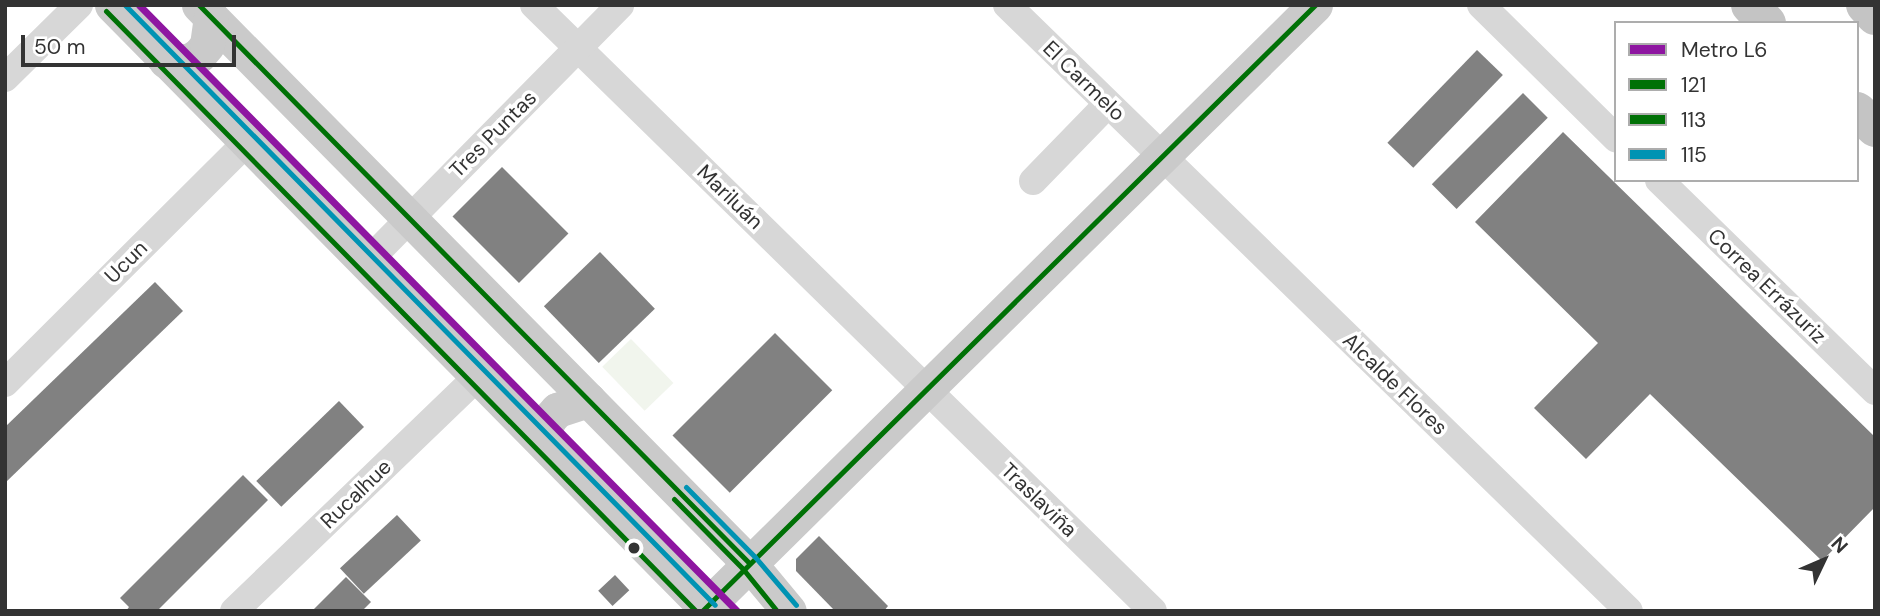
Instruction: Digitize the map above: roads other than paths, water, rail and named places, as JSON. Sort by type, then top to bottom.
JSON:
[{"type":"highway","points":[[1750,5],[1765,21]]},
{"type":"highway","points":[[1864,5],[1875,16]]},
{"type":"highway","points":[[1859,113],[1875,128]]},
{"type":"main road","points":[[117,8],[706,610],[749,563],[1315,5]]},
{"type":"main road","points":[[166,61],[189,61],[199,55],[207,45],[205,11]]},
{"type":"main road","points":[[205,11],[749,563],[789,611]]},
{"type":"main road","points":[[211,106],[208,91],[215,72],[253,60]]},
{"type":"main road","points":[[506,405],[526,410],[543,402],[556,368]]},
{"type":"main road","points":[[551,450],[545,429],[549,419],[557,410],[588,400]]},
{"type":"street","points":[[5,78],[79,5]]},
{"type":"street","name":"Mariluán","points":[[534,5],[926,389]]},
{"type":"street","name":"Tres Puntas","points":[[366,263],[620,5]]},
{"type":"street","name":"El Carmelo","points":[[1007,5],[1161,157]]},
{"type":"street","points":[[1481,5],[1614,136]]},
{"type":"street","points":[[1033,181],[1108,104]]},
{"type":"street","name":"Ucun","points":[[5,383],[247,142]]},
{"type":"street","name":"Alcalde Flores","points":[[1161,157],[1629,611]]},
{"type":"street","name":"Correa Errázuriz","points":[[1661,182],[1875,391]]},
{"type":"street","name":"Rucalhue","points":[[234,611],[478,376]]},
{"type":"street","name":"Traslaviña","points":[[926,389],[1153,611]]},
{"type":"metro line","name":"L6","points":[[139,5],[737,611]]}]
